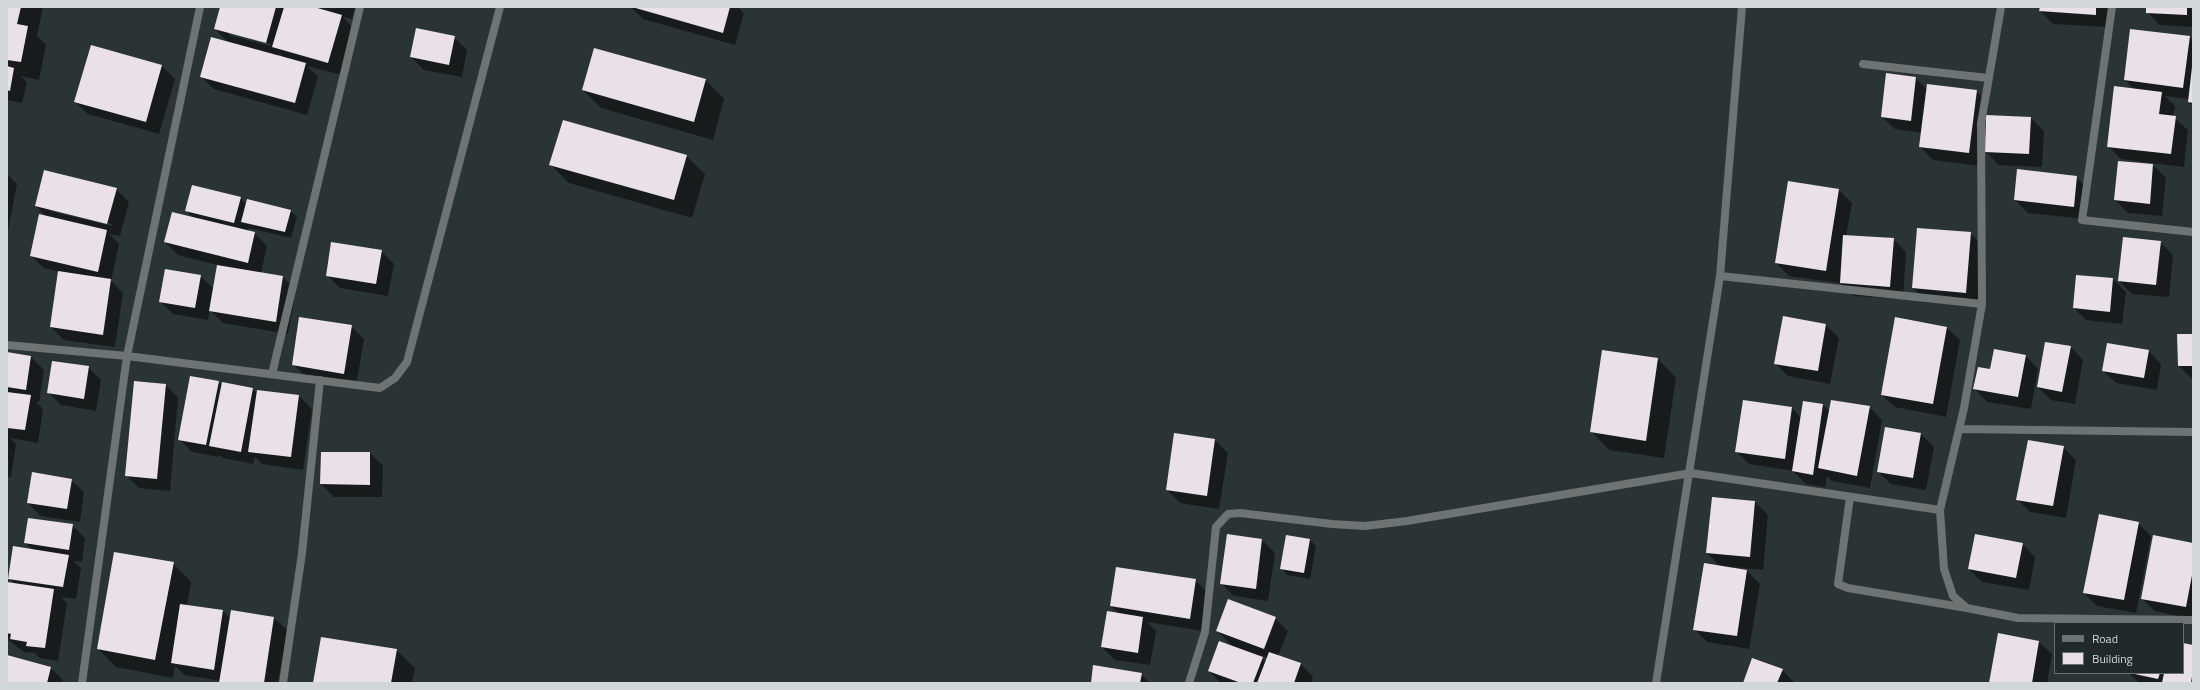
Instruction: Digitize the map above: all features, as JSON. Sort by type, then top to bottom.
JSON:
[{"type":"street","points":[[82,683],[127,356],[200,7]]},
{"type":"street","points":[[272,374],[360,7]]},
{"type":"street","points":[[7,345],[127,356],[380,388],[395,378],[407,362],[500,7]]},
{"type":"street","points":[[1656,683],[1691,473],[1720,276],[1742,7]]},
{"type":"street","points":[[1967,608],[1953,596],[1944,569],[1940,510],[1960,429],[1982,304],[1981,124],[2001,7]]},
{"type":"street","points":[[2112,7],[2082,220],[2193,232]]},
{"type":"street","points":[[1863,64],[1988,78]]},
{"type":"street","points":[[1720,276],[1982,304]]},
{"type":"street","points":[[283,683],[302,553],[320,380]]},
{"type":"street","points":[[1960,429],[2193,432]]},
{"type":"street","points":[[1189,683],[1205,632],[1216,527],[1228,514],[1240,512],[1332,524],[1365,526],[1407,521],[1691,473],[1940,510]]},
{"type":"street","points":[[1850,497],[1838,584],[1848,588],[2018,618],[2193,620]]},
{"type":"building","points":[[7,7],[21,7],[17,24],[28,26],[21,62],[7,60]]},
{"type":"building","points":[[220,7],[276,7],[266,43],[214,29]]},
{"type":"building","points":[[284,7],[314,7],[342,15],[328,63],[272,47]]},
{"type":"building","points":[[632,7],[730,7],[723,33]]},
{"type":"building","points":[[2040,7],[2096,7],[2096,15],[2039,11]]},
{"type":"building","points":[[2146,7],[2187,7],[2187,15],[2146,13]]},
{"type":"building","points":[[416,28],[455,36],[449,65],[410,57]]},
{"type":"building","points":[[2130,29],[2190,36],[2183,88],[2124,80]]},
{"type":"building","points":[[211,37],[306,63],[295,103],[200,77]]},
{"type":"building","points":[[91,45],[162,65],[146,122],[74,102]]},
{"type":"building","points":[[594,48],[706,79],[694,122],[582,90]]},
{"type":"building","points":[[7,66],[14,68],[10,91],[7,90]]},
{"type":"building","points":[[2193,67],[2193,103],[2188,102]]},
{"type":"building","points":[[1886,73],[1916,77],[1911,121],[1881,117]]},
{"type":"building","points":[[1927,84],[1977,90],[1969,153],[1919,147]]},
{"type":"building","points":[[2114,86],[2162,92],[2159,114],[2176,116],[2171,154],[2107,147]]},
{"type":"building","points":[[1986,115],[2031,117],[2029,154],[1985,152]]},
{"type":"building","points":[[563,120],[687,155],[674,200],[549,165]]},
{"type":"building","points":[[2118,161],[2153,164],[2150,204],[2114,200]]},
{"type":"building","points":[[2017,169],[2077,176],[2074,207],[2014,200]]},
{"type":"building","points":[[44,170],[117,188],[107,224],[35,206]]},
{"type":"building","points":[[1788,181],[1839,189],[1826,271],[1775,263]]},
{"type":"building","points":[[192,185],[241,197],[234,223],[185,211]]},
{"type":"building","points":[[247,199],[291,210],[285,232],[241,222]]},
{"type":"building","points":[[172,212],[255,232],[248,263],[164,242]]},
{"type":"building","points":[[39,214],[107,230],[98,272],[30,256]]},
{"type":"building","points":[[1917,228],[1971,232],[1966,293],[1912,288]]},
{"type":"building","points":[[1843,235],[1894,238],[1890,287],[1840,283]]},
{"type":"building","points":[[2123,237],[2161,241],[2156,285],[2118,281]]},
{"type":"building","points":[[331,242],[382,250],[376,284],[326,276]]},
{"type":"building","points":[[217,265],[283,276],[276,322],[209,311]]},
{"type":"building","points":[[165,269],[201,275],[195,308],[159,302]]},
{"type":"building","points":[[58,271],[111,279],[103,335],[50,327]]},
{"type":"building","points":[[2076,275],[2113,278],[2110,312],[2073,308]]},
{"type":"building","points":[[1783,316],[1826,324],[1818,371],[1774,364]]},
{"type":"building","points":[[299,317],[352,325],[344,374],[292,365]]},
{"type":"building","points":[[1895,317],[1947,327],[1933,404],[1881,395]]},
{"type":"building","points":[[2177,334],[2193,334],[2193,366],[2178,366]]},
{"type":"building","points":[[2045,342],[2071,346],[2062,392],[2037,387]]},
{"type":"building","points":[[2107,343],[2149,350],[2144,378],[2102,371]]},
{"type":"building","points":[[1994,349],[2026,355],[2018,397],[1973,389],[1978,367],[1990,369]]},
{"type":"building","points":[[1602,350],[1658,358],[1646,441],[1590,432]]},
{"type":"building","points":[[7,352],[31,356],[26,390],[7,387]]},
{"type":"building","points":[[52,361],[89,366],[84,399],[47,393]]},
{"type":"building","points":[[190,376],[219,381],[206,445],[178,440]]},
{"type":"building","points":[[134,381],[166,384],[157,479],[125,476]]},
{"type":"building","points":[[222,382],[253,388],[241,452],[209,446]]},
{"type":"building","points":[[257,390],[299,395],[291,457],[248,452]]},
{"type":"building","points":[[7,392],[31,395],[25,430],[7,428]]},
{"type":"building","points":[[1743,400],[1792,407],[1785,459],[1735,452]]},
{"type":"building","points":[[1831,400],[1870,406],[1857,476],[1818,468]]},
{"type":"building","points":[[1803,401],[1823,404],[1813,475],[1792,471]]},
{"type":"building","points":[[1885,427],[1921,433],[1913,478],[1877,472]]},
{"type":"building","points":[[1174,433],[1215,439],[1207,496],[1166,490]]},
{"type":"building","points":[[2028,440],[2064,446],[2053,506],[2016,500]]},
{"type":"building","points":[[321,452],[370,452],[370,485],[320,484]]},
{"type":"building","points":[[32,472],[72,479],[67,509],[27,503]]},
{"type":"building","points":[[1712,497],[1755,501],[1750,557],[1706,553]]},
{"type":"building","points":[[2099,514],[2139,522],[2124,600],[2083,593]]},
{"type":"building","points":[[28,518],[73,524],[69,550],[24,543]]},
{"type":"building","points":[[1227,534],[1262,539],[1256,589],[1220,584]]},
{"type":"building","points":[[1975,534],[2023,543],[2016,578],[1968,569]]},
{"type":"building","points":[[1286,535],[1310,539],[1304,573],[1280,569]]},
{"type":"building","points":[[2153,535],[2193,543],[2193,570],[2186,607],[2141,599]]},
{"type":"building","points":[[13,546],[69,555],[63,587],[8,579]]},
{"type":"building","points":[[114,552],[174,562],[155,660],[97,649]]},
{"type":"building","points":[[1704,563],[1747,570],[1737,636],[1693,630]]},
{"type":"building","points":[[1116,567],[1196,579],[1190,619],[1110,606]]},
{"type":"building","points":[[7,582],[54,589],[45,648],[26,646],[27,642],[10,639],[11,634],[7,633]]},
{"type":"building","points":[[1228,599],[1276,617],[1264,649],[1216,631]]},
{"type":"building","points":[[180,604],[223,610],[214,670],[171,663]]},
{"type":"building","points":[[231,610],[274,617],[264,683],[219,683]]},
{"type":"building","points":[[1107,611],[1143,617],[1138,653],[1101,647]]},
{"type":"building","points":[[1998,633],[2039,641],[2032,683],[1989,683]]},
{"type":"building","points":[[321,637],[397,649],[391,683],[313,683]]},
{"type":"building","points":[[1219,641],[1263,657],[1253,683],[1241,683],[1208,671]]},
{"type":"building","points":[[2184,643],[2193,645],[2193,670],[2191,683],[2162,683],[2164,674],[2184,674]]},
{"type":"building","points":[[1269,652],[1301,663],[1294,683],[1257,683]]},
{"type":"building","points":[[7,655],[51,667],[47,683],[7,683]]},
{"type":"building","points":[[1752,658],[1783,669],[1777,683],[1743,683]]},
{"type":"building","points":[[1093,665],[1142,673],[1140,683],[1091,683]]},
{"type":"building","points":[[2135,674],[2160,674],[2158,679]]}]
